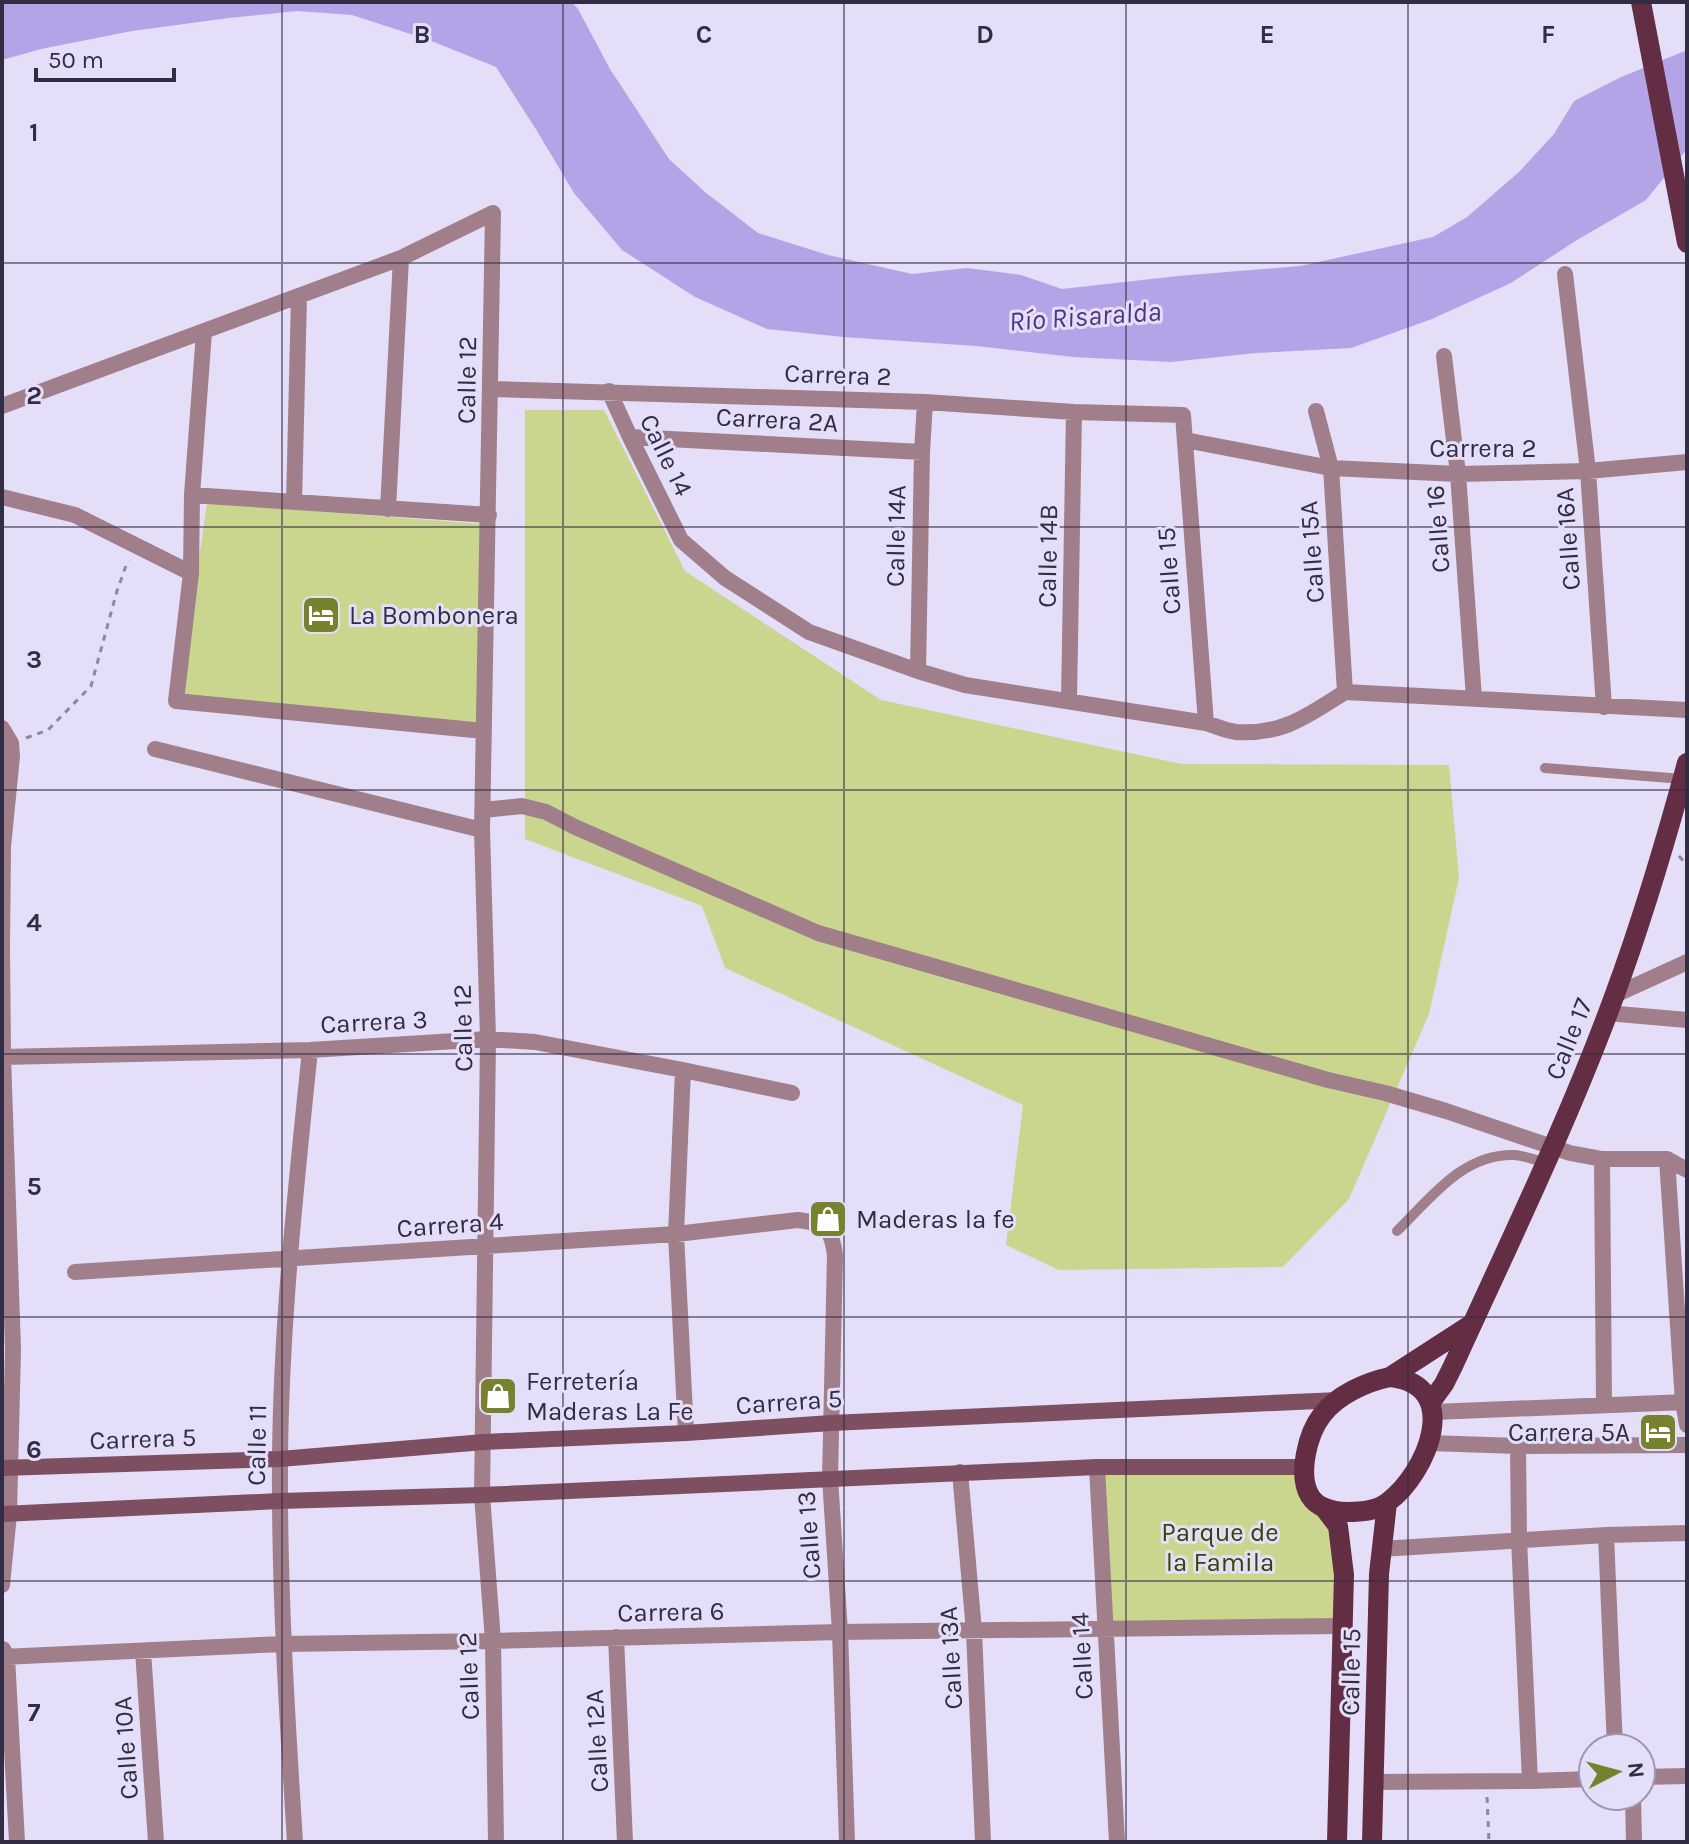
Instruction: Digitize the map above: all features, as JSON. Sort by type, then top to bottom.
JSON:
[{"type":"main road","points":[[1641,4],[1687,243]]},
{"type":"main road","name":"Calle 17","points":[[1432,1407],[1550,1155],[1611,1004],[1666,839],[1685,771]]},
{"type":"main road","points":[[1390,1377],[1404,1378],[1415,1384],[1432,1407],[1429,1443],[1417,1468],[1387,1503],[1361,1512],[1325,1509],[1310,1497],[1305,1467],[1312,1432],[1323,1413],[1366,1384],[1390,1377],[1472,1324]]},
{"type":"main road","name":"Carrera 5","points":[[7,1468],[280,1459],[484,1442],[1339,1400]]},
{"type":"main road","points":[[6,1514],[1097,1467],[1305,1467]]},
{"type":"main road","name":"Calle 15","points":[[1372,1842],[1379,1574],[1387,1503]]},
{"type":"main road","name":"Calle 15","points":[[1325,1509],[1338,1526],[1344,1575],[1337,1842]]},
{"type":"street","name":"Calle 12","points":[[401,258],[493,213],[482,830],[488,1039],[482,1495],[493,1641],[496,1842]]},
{"type":"street","points":[[2,406],[401,258],[388,509]]},
{"type":"street","name":"Calle 16A","points":[[1565,274],[1588,471],[1604,707]]},
{"type":"street","points":[[294,502],[299,297]]},
{"type":"street","points":[[204,332],[192,495],[191,573],[176,701],[484,731]]},
{"type":"street","name":"Calle 16","points":[[1444,356],[1458,474],[1474,698]]},
{"type":"street","name":"Carrera 2","points":[[491,389],[925,402],[1074,412],[1183,415]]},
{"type":"street","name":"Calle 14","points":[[609,391],[681,540],[725,578],[809,632],[918,671]]},
{"type":"street","name":"Calle 14A","points":[[918,671],[925,402]]},
{"type":"street","name":"Calle 15A","points":[[1316,411],[1331,468],[1345,692]]},
{"type":"street","name":"Calle 14B","points":[[1069,700],[1074,412]]},
{"type":"street","name":"Calle 15","points":[[1183,415],[1206,723]]},
{"type":"street","name":"Carrera 2A","points":[[630,437],[922,452]]},
{"type":"street","name":"Carrera 2","points":[[1185,440],[1331,468],[1458,474],[1588,471],[1687,462]]},
{"type":"street","points":[[192,495],[489,515]]},
{"type":"street","points":[[2,497],[75,515],[191,573]]},
{"type":"street","points":[[918,671],[965,685],[1206,723],[1234,732],[1277,730],[1307,716],[1345,692],[1687,710]]},
{"type":"street","points":[[2,728],[11,743],[12,756],[4,815],[2,920],[8,1349],[2,1585]]},
{"type":"street","points":[[155,749],[482,830]]},
{"type":"street","points":[[483,810],[522,806],[546,812],[818,933],[1328,1080],[1415,1102],[1550,1155],[1570,1153],[1602,1159],[1667,1159],[1687,1170]]},
{"type":"street","points":[[1611,1004],[1687,962]]},
{"type":"street","points":[[1611,1004],[1687,1020]]},
{"type":"street","name":"Carrera 3","points":[[2,1057],[310,1050],[488,1039],[535,1042],[792,1093]]},
{"type":"street","name":"Calle 11","points":[[295,1842],[283,1644],[280,1459],[288,1259],[310,1050]]},
{"type":"street","points":[[683,1070],[676,1234],[686,1433]]},
{"type":"street","points":[[1602,1159],[1604,1405]]},
{"type":"street","points":[[1667,1159],[1687,1425]]},
{"type":"street","name":"Carrera 4","points":[[75,1272],[676,1234],[798,1220],[815,1222],[826,1228]]},
{"type":"street","name":"Calle 13","points":[[826,1228],[833,1239],[835,1256],[830,1478],[840,1632],[847,1842]]},
{"type":"street","points":[[1432,1407],[1685,1402]]},
{"type":"street","points":[[1429,1443],[1687,1445]]},
{"type":"street","points":[[1518,1446],[1530,1781]]},
{"type":"street","name":"Calle 14","points":[[1097,1467],[1117,1842]]},
{"type":"street","name":"Calle 13A","points":[[960,1472],[974,1631],[983,1842]]},
{"type":"street","points":[[1381,1549],[1519,1539],[1687,1533]]},
{"type":"street","points":[[1606,1535],[1614,1732]]},
{"type":"street","name":"Carrera 6","points":[[4,1654],[283,1644],[840,1632],[1342,1626]]},
{"type":"street","name":"Calle 12A","points":[[616,1637],[625,1842]]},
{"type":"street","name":"Calle 10A","points":[[143,1651],[156,1842]]},
{"type":"street","points":[[4,1654],[17,1842]]},
{"type":"street","points":[[1657,1777],[1687,1776]]},
{"type":"street","points":[[1375,1782],[1577,1780]]},
{"type":"street","points":[[1633,1812],[1634,1842]]},
{"type":"lane","points":[[1545,768],[1685,771]]},
{"type":"lane","points":[[1397,1231],[1455,1174],[1476,1161],[1497,1156],[1550,1155]]},
{"type":"path","points":[[11,743],[48,730],[91,686],[117,591],[134,545]]},
{"type":"path","points":[[1486,1781],[1489,1842]]},
{"type":"green space","points":[[525,410],[604,410],[685,571],[881,700],[1182,764],[1449,765],[1459,878],[1429,1014],[1349,1199],[1283,1267],[1059,1270],[1006,1245],[1023,1105],[725,968],[702,906],[525,839]]},
{"type":"green space","points":[[207,503],[482,524],[482,727],[179,697]]},
{"type":"green space","name":"Parque de la Famila","points":[[1097,1467],[1305,1467],[1334,1519],[1342,1626],[1104,1628]]},
{"type":"water","name":"Río Risaralda","points":[[2,2],[572,2],[610,69],[669,159],[758,233],[828,255],[912,274],[967,268],[1021,275],[1062,289],[1300,266],[1433,237],[1467,217],[1519,172],[1554,134],[1574,101],[1619,78],[1687,50],[1687,149],[1646,200],[1511,283],[1432,319],[1351,348],[1171,362],[1073,357],[976,346],[843,337],[767,329],[695,297],[622,250],[574,193],[496,67],[429,40],[352,15],[297,11],[132,31],[2,60]]},
{"type":"place","name":"La Bombonera","points":[[321,615]]},
{"type":"place","name":"Maderas la fe","points":[[828,1219]]},
{"type":"place","name":"Ferretería Maderas La Fe","points":[[498,1396]]},
{"type":"place","name":"Carrera 5A","points":[[1658,1432]]}]
